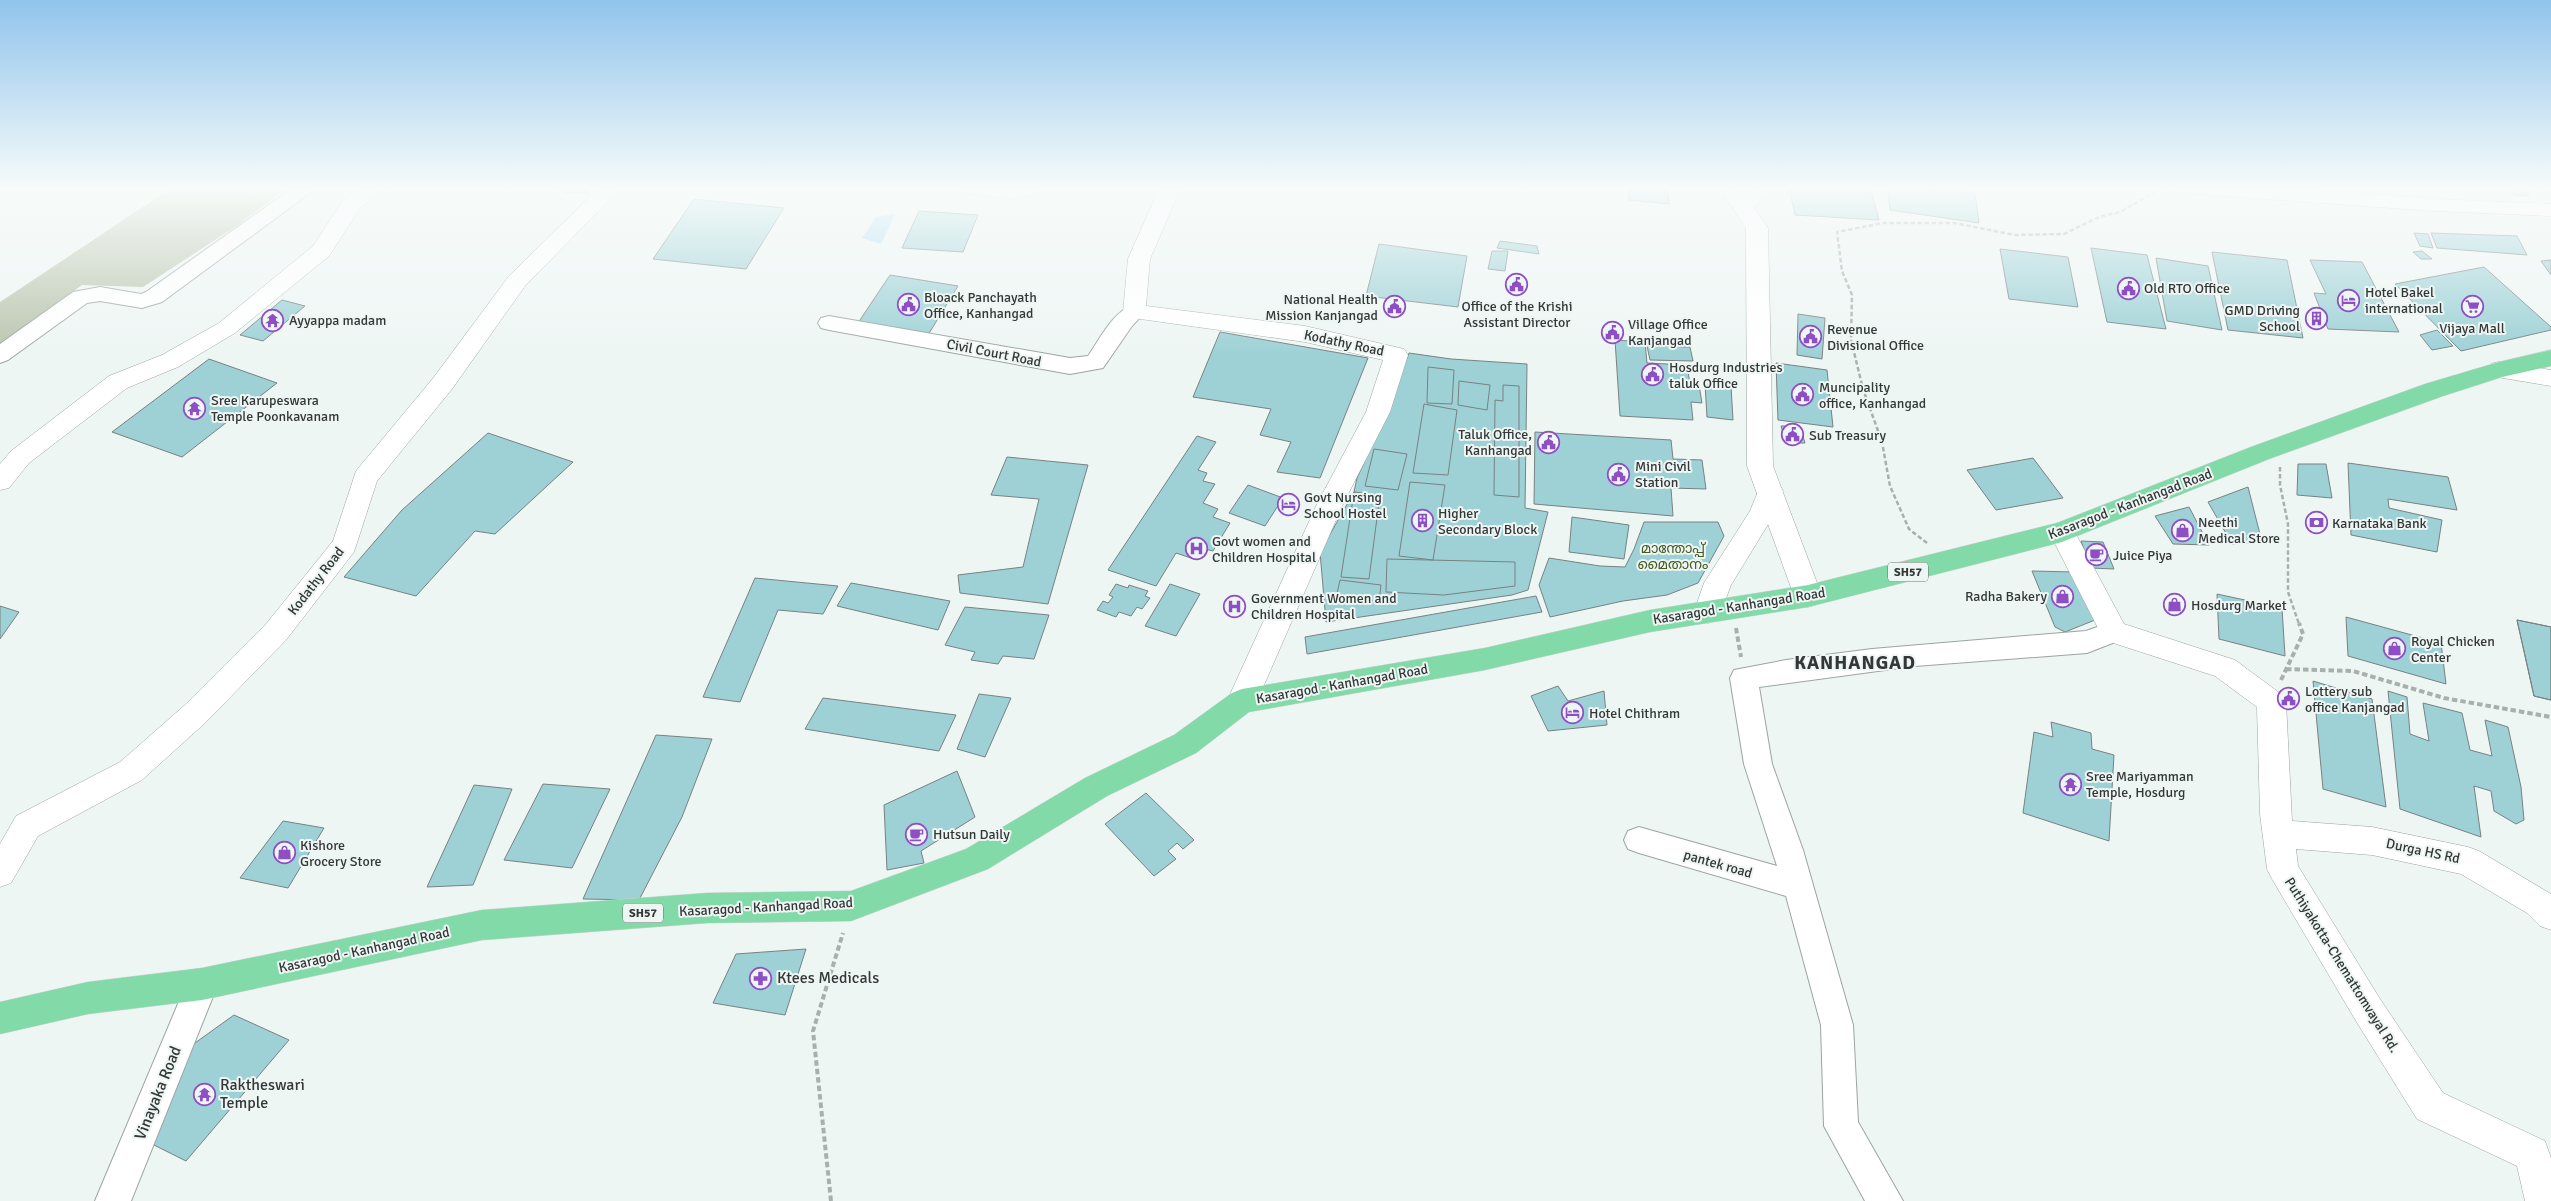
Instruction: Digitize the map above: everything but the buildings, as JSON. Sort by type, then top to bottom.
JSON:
[{"type":"main road","name":"Kasaragod - Kanhangad Road","points":[[0,1018],[88,998],[202,984],[482,925],[707,908],[851,906],[977,859],[1096,787],[1185,744],[1242,701],[1485,659],[1650,621],[1808,596],[1948,562],[2062,532],[2279,446],[2434,390],[2499,370],[2551,358]]},
{"type":"street","points":[[0,355],[81,297],[100,294],[142,301],[154,297],[227,243]]},
{"type":"street","points":[[0,481],[20,458],[118,382],[170,361],[227,328],[321,251],[326,243]]},
{"type":"street","name":"Kodathy Road","points":[[0,873],[28,826],[131,771],[195,714],[276,632],[345,545],[365,478],[443,383],[517,281],[555,243]]},
{"type":"street","points":[[1134,312],[1139,259],[1146,243]]},
{"type":"street","points":[[1758,243],[1760,466],[1808,596]]},
{"type":"street","name":"Kodathy Road","points":[[1134,312],[1305,334],[1396,355],[1378,412],[1330,504],[1242,701]]},
{"type":"street","name":"Civil Court Road","points":[[829,323],[1070,366],[1095,363],[1124,321],[1134,312]]},
{"type":"street","points":[[2499,370],[2551,378]]},
{"type":"street","points":[[1721,610],[1718,583],[1762,512],[1770,491]]},
{"type":"street","points":[[2062,532],[2114,632]]},
{"type":"street","points":[[1885,1201],[1842,1126],[1837,1025],[1788,850],[1758,764],[1744,678],[1803,668],[1887,658],[2087,642],[2114,632],[2225,668],[2271,702]]},
{"type":"street","name":"Puthiyakotta-Chemattomvayal Rd.","points":[[2271,702],[2278,834],[2283,869],[2368,1010],[2430,1106],[2532,1154],[2543,1201]]},
{"type":"street","name":"Durga HS Rd","points":[[2278,834],[2372,841],[2468,860],[2538,903],[2551,915]]},
{"type":"street","name":"pantek road","points":[[1639,840],[1798,886]]},
{"type":"street","name":"Vinayaka Road","points":[[114,1201],[202,984]]},
{"type":"path","points":[[1838,243],[1842,271],[1852,295],[1851,340],[1863,389],[1882,442],[1890,486],[1909,529],[1948,562]]},
{"type":"path","points":[[2271,702],[2303,634],[2288,592],[2288,524],[2280,486],[2279,446]]},
{"type":"path","points":[[1721,610],[1744,678]]},
{"type":"path","points":[[2286,669],[2353,671],[2444,698],[2551,717]]},
{"type":"path","points":[[831,1201],[813,1031],[851,906]]},
{"type":"green space","points":[[89,243],[210,243],[143,287],[82,285],[0,345],[0,302]]},
{"type":"place","name":"Office of the Krishi Assistant Director","points":[[1517,284]]},
{"type":"place","name":"Old RTO Office","points":[[2128,288]]},
{"type":"place","name":"Hotel Bakel international","points":[[2349,300]]},
{"type":"place","name":"Bloack Panchayath Office, Kanhangad","points":[[908,305]]},
{"type":"place","name":"Vijaya Mall","points":[[2472,306]]},
{"type":"place","name":"National Health Mission Kanjangad","points":[[1394,307]]},
{"type":"place","name":"GMD Driving School","points":[[2316,318]]},
{"type":"place","name":"Ayyappa madam","points":[[273,320]]},
{"type":"place","name":"Village Office Kanjangad","points":[[1612,332]]},
{"type":"place","name":"Revenue Divisional Office","points":[[1811,337]]},
{"type":"place","name":"Hosdurg Industries taluk Office","points":[[1653,375]]},
{"type":"place","name":"Muncipality office, Kanhangad","points":[[1803,395]]},
{"type":"place","name":"Sree Karupeswara Temple Poonkavanam","points":[[195,408]]},
{"type":"place","name":"Sub Treasury","points":[[1793,435]]},
{"type":"place","name":"Taluk Office, Kanhangad","points":[[1548,442]]},
{"type":"place","name":"Mini Civil Station","points":[[1619,474]]},
{"type":"place","name":"Govt Nursing School Hostel","points":[[1288,505]]},
{"type":"place","name":"Higher Secondary Block","points":[[1422,521]]},
{"type":"place","name":"Karnataka Bank","points":[[2316,523]]},
{"type":"place","name":"Neethi Medical Store","points":[[2182,530]]},
{"type":"place","name":"Govt women and Children Hospital","points":[[1196,549]]},
{"type":"place","name":"Juice Piya","points":[[2097,555]]},
{"type":"place","name":"Radha Bakery","points":[[2063,596]]},
{"type":"place","name":"Hosdurg Market","points":[[2175,605]]},
{"type":"place","name":"Government Women and Children Hospital","points":[[1235,606]]},
{"type":"place","name":"Royal Chicken Center","points":[[2395,649]]},
{"type":"place","name":"Lottery sub office Kanjangad","points":[[2289,699]]},
{"type":"place","name":"Hotel Chithram","points":[[1573,713]]},
{"type":"place","name":"Sree Mariyamman Temple, Hosdurg","points":[[2070,784]]},
{"type":"place","name":"Hutsun Daily","points":[[917,834]]},
{"type":"place","name":"Kishore Grocery Store","points":[[284,853]]},
{"type":"place","name":"Ktees Medicals","points":[[761,978]]},
{"type":"place","name":"Raktheswari Temple","points":[[204,1094]]},
{"type":"district","name":"KANHANGAD","points":[[1855,663]]},
{"type":"park label","name":"മാന്തോപ്പ് മൈതാനം","points":[[1673,556]]}]
